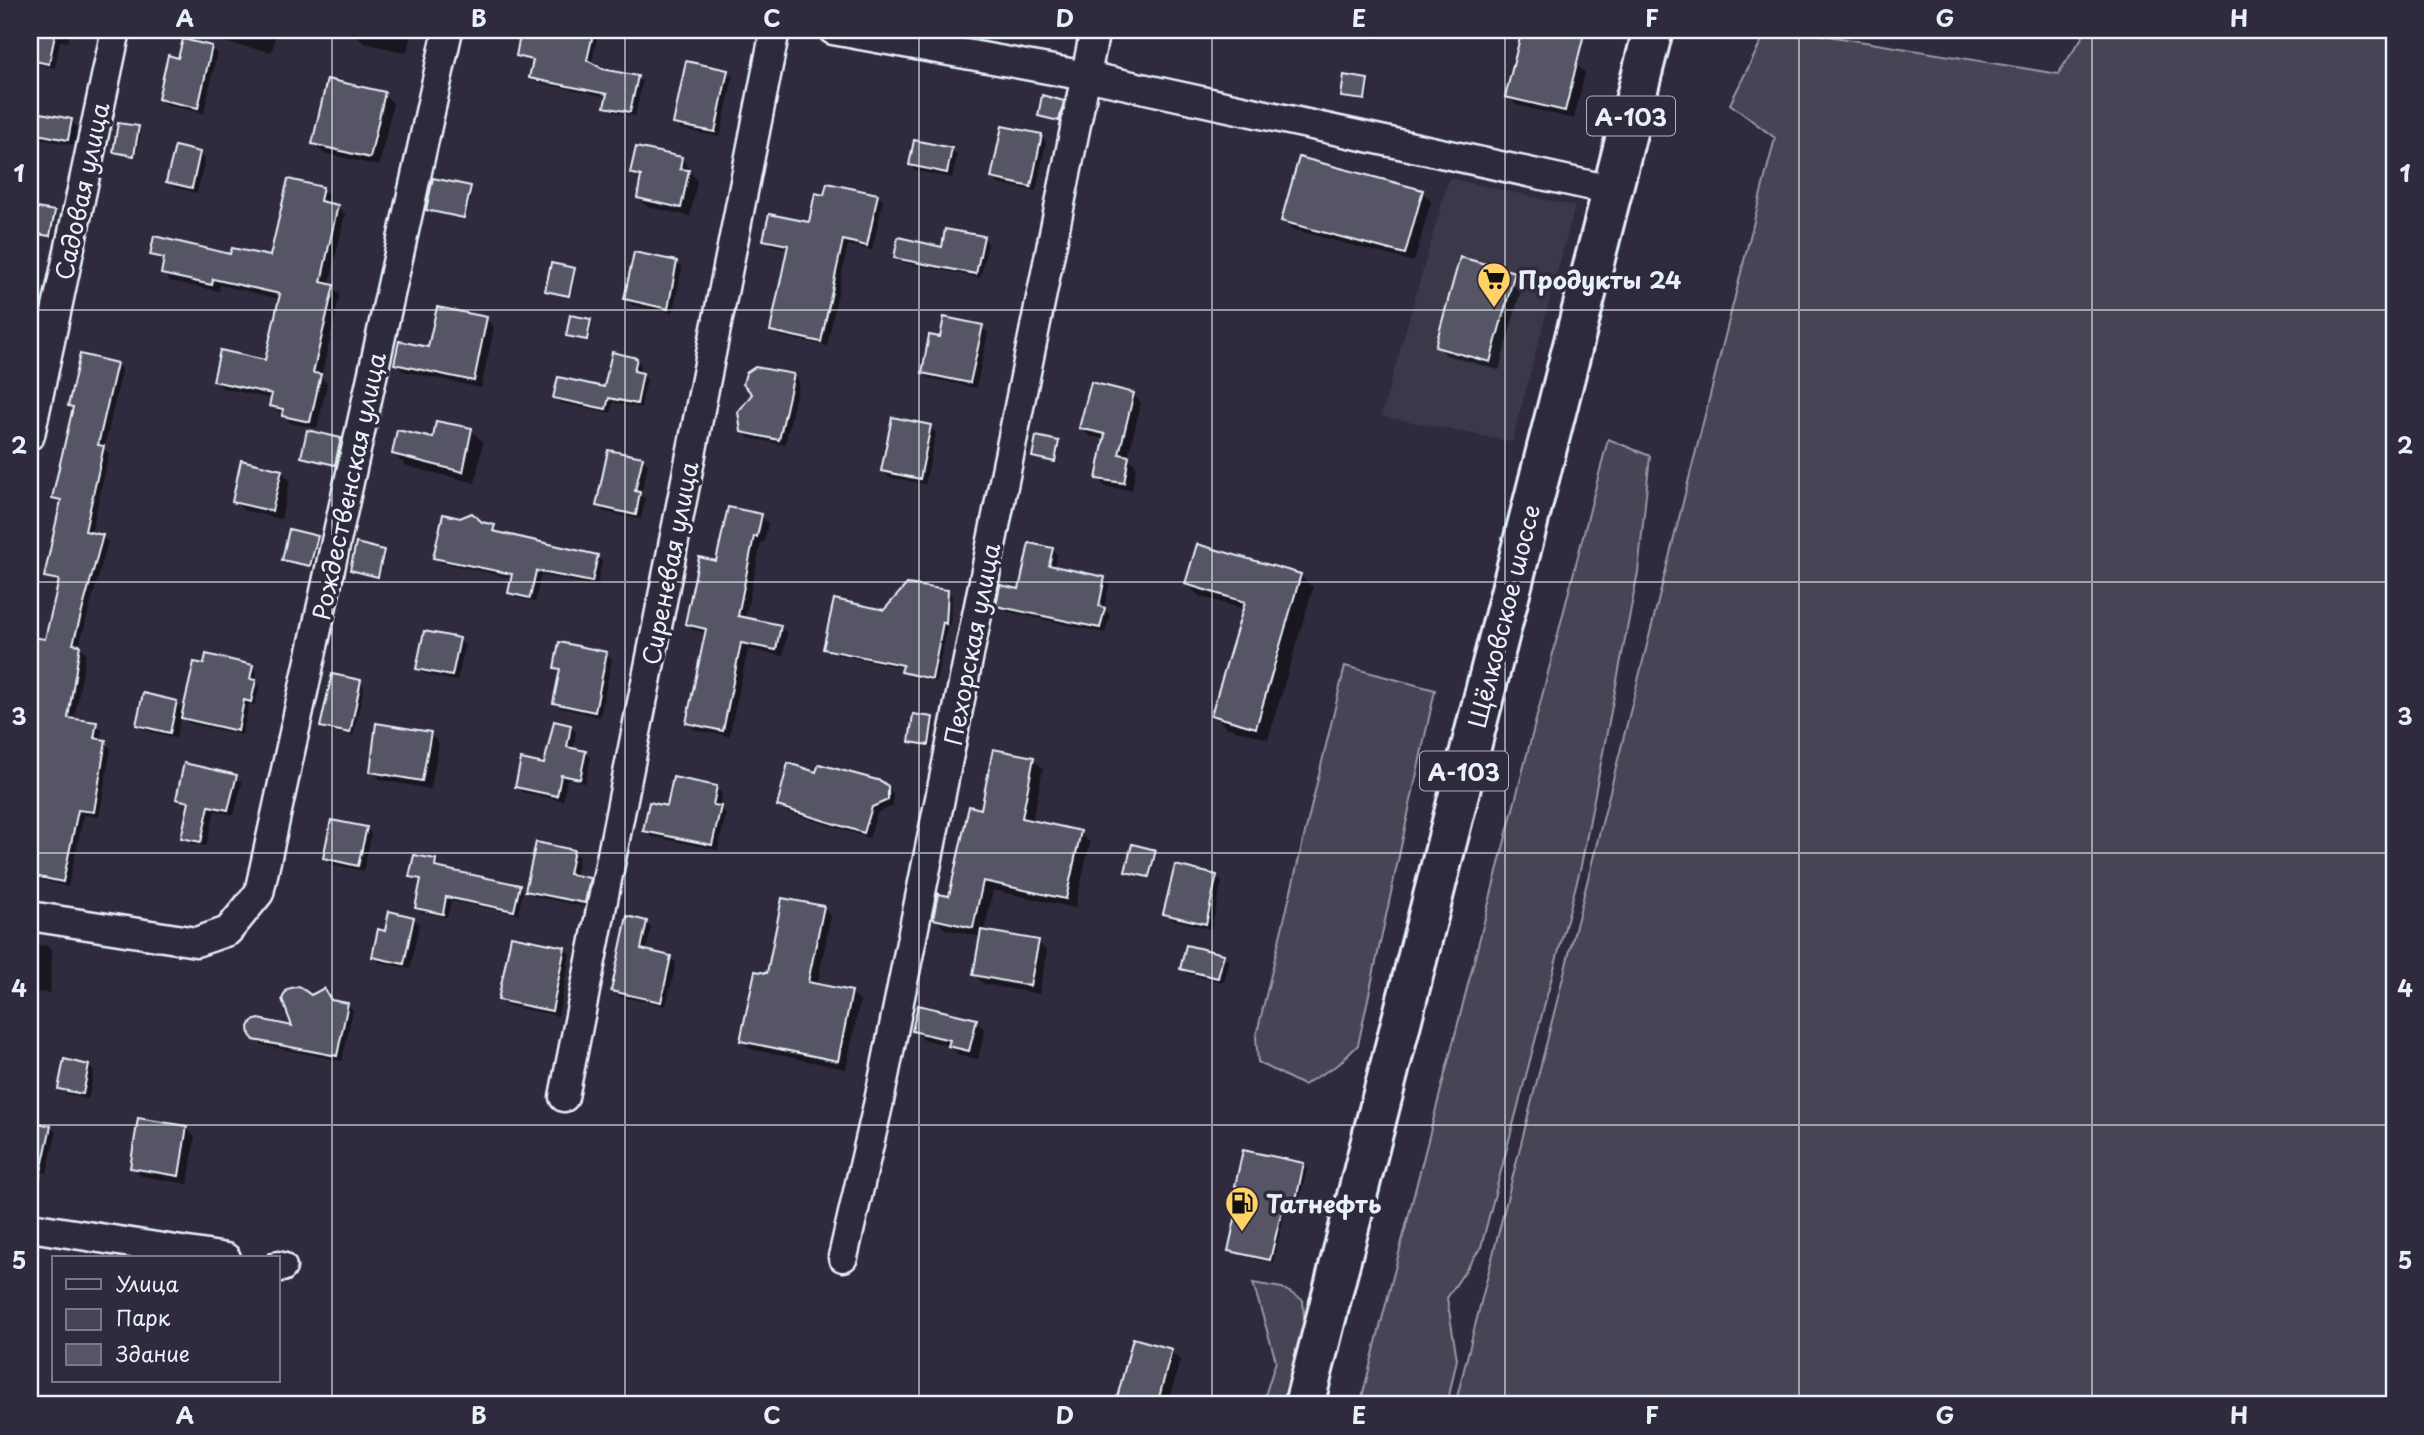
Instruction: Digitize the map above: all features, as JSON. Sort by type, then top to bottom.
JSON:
[{"type":"main road","name":"Щёлковское шоссе","points":[[1304,1405],[1653,30]]},
{"type":"street","name":"Садовая улица","points":[[30,435],[116,30]]},
{"type":"street","name":"Рождественская улица","points":[[30,916],[196,942],[228,931],[259,893],[448,30]]},
{"type":"street","name":"Сиреневая улица","points":[[564,1097],[775,30]]},
{"type":"street","points":[[833,30],[1086,76],[1611,190]]},
{"type":"street","name":"Пехорская улица","points":[[842,1257],[879,1101],[1095,30]]},
{"type":"street","points":[[30,1227],[213,1256]]},
{"type":"shaded area","points":[[1449,178],[1575,206],[1512,442],[1381,416]]},
{"type":"green space","points":[[1767,30],[1792,30],[2058,74],[2087,30],[2394,30],[2394,1405],[1455,1405],[1775,138],[1730,104]]},
{"type":"green space","points":[[1608,439],[1650,456],[1638,572],[1581,866],[1481,1247],[1447,1298],[1457,1359],[1447,1405],[1360,1405]]},
{"type":"green space","points":[[1345,666],[1435,690],[1358,1045],[1339,1064],[1303,1085],[1258,1062],[1256,1037]]},
{"type":"green space","points":[[1253,1283],[1282,1288],[1303,1300],[1305,1333],[1285,1405],[1262,1405],[1276,1361]]},
{"type":"building","points":[[30,30],[56,30],[49,64],[30,60]]},
{"type":"building","points":[[521,30],[594,30],[587,60],[603,69],[638,76],[630,112],[604,107],[607,94],[529,78],[533,60],[516,56]]},
{"type":"building","points":[[1522,30],[1585,30],[1565,111],[1505,97]]},
{"type":"building","points":[[183,39],[212,46],[198,108],[158,99],[168,55],[178,58]]},
{"type":"building","points":[[686,61],[728,70],[715,132],[673,124]]},
{"type":"building","points":[[1344,75],[1368,79],[1365,100],[1341,97]]},
{"type":"building","points":[[327,79],[385,92],[370,158],[312,144]]},
{"type":"building","points":[[1042,95],[1064,101],[1059,121],[1038,116]]},
{"type":"building","points":[[36,112],[72,119],[68,140],[32,133]]},
{"type":"building","points":[[118,123],[139,126],[134,156],[113,152]]},
{"type":"building","points":[[1002,126],[1042,134],[1031,187],[991,178]]},
{"type":"building","points":[[914,140],[952,148],[947,173],[909,165]]},
{"type":"building","points":[[175,146],[200,152],[192,188],[166,182]]},
{"type":"building","points":[[636,147],[682,157],[680,169],[689,170],[681,208],[637,198],[641,176],[630,173]]},
{"type":"building","points":[[1299,157],[1423,190],[1405,254],[1281,221]]},
{"type":"building","points":[[433,178],[471,186],[464,218],[426,210]]},
{"type":"building","points":[[288,179],[323,187],[320,201],[338,205],[321,282],[334,285],[313,373],[321,374],[310,422],[282,416],[283,409],[269,406],[272,394],[213,381],[220,350],[265,360],[280,294],[213,279],[212,285],[161,274],[164,258],[150,255],[154,236],[230,254],[232,248],[270,256]]},
{"type":"building","points":[[827,183],[878,194],[867,246],[843,240],[821,342],[770,331],[788,245],[763,240],[769,214],[809,222],[815,193],[824,195]]},
{"type":"building","points":[[30,207],[55,211],[50,236],[30,233]]},
{"type":"building","points":[[945,229],[984,236],[976,274],[894,258],[898,237],[942,247]]},
{"type":"building","points":[[634,252],[677,261],[668,309],[624,299]]},
{"type":"building","points":[[1460,257],[1515,272],[1490,362],[1435,347]]},
{"type":"building","points":[[551,263],[575,268],[569,296],[545,291]]},
{"type":"building","points":[[437,307],[487,317],[474,381],[394,364],[399,341],[428,347]]},
{"type":"building","points":[[570,315],[591,319],[587,340],[566,336]]},
{"type":"building","points":[[944,317],[983,325],[970,383],[922,373],[929,335],[940,337]]},
{"type":"building","points":[[612,352],[637,358],[634,371],[643,373],[637,404],[609,398],[606,409],[553,398],[558,377],[604,387]]},
{"type":"building","points":[[80,354],[117,363],[98,445],[104,446],[85,531],[103,535],[73,644],[80,645],[68,718],[97,722],[94,738],[106,740],[94,812],[78,810],[63,882],[30,875],[30,637],[45,639],[59,580],[44,577],[61,500],[52,498],[73,407],[68,406]]},
{"type":"building","points":[[755,367],[794,374],[779,440],[741,432],[738,412],[752,394],[743,384],[746,373]]},
{"type":"building","points":[[1091,382],[1134,393],[1119,454],[1129,456],[1124,483],[1096,479],[1105,434],[1079,428]]},
{"type":"building","points":[[892,417],[931,425],[920,479],[881,471]]},
{"type":"building","points":[[436,421],[472,428],[463,472],[392,454],[397,430],[433,438]]},
{"type":"building","points":[[307,430],[341,438],[335,465],[301,457]]},
{"type":"building","points":[[1036,436],[1059,441],[1055,462],[1032,457]]},
{"type":"building","points":[[608,450],[643,457],[635,491],[640,492],[636,515],[596,506]]},
{"type":"building","points":[[241,460],[282,470],[272,511],[232,502]]},
{"type":"building","points":[[728,507],[762,514],[757,537],[754,536],[738,616],[781,625],[776,650],[741,643],[723,731],[686,723],[706,629],[685,624],[699,557],[716,561]]},
{"type":"building","points":[[472,513],[482,522],[495,525],[493,531],[598,555],[592,582],[536,571],[530,598],[508,593],[512,574],[433,558],[443,514],[460,518]]},
{"type":"building","points":[[289,529],[318,536],[310,566],[282,560]]},
{"type":"building","points":[[356,543],[384,550],[378,577],[350,570]]},
{"type":"building","points":[[1029,543],[1053,548],[1049,565],[1105,577],[1099,606],[1105,608],[1100,628],[996,606],[1000,585],[1019,589]]},
{"type":"building","points":[[1197,544],[1301,574],[1256,728],[1211,715],[1245,602],[1185,584]]},
{"type":"building","points":[[907,584],[948,590],[946,624],[943,622],[932,679],[901,672],[903,665],[823,649],[834,599],[884,610]]},
{"type":"building","points":[[424,631],[460,638],[452,676],[416,669]]},
{"type":"building","points":[[559,642],[607,652],[595,712],[553,703],[560,669],[554,668]]},
{"type":"building","points":[[206,654],[253,665],[250,679],[256,680],[251,702],[244,700],[238,731],[181,718],[194,662],[204,664]]},
{"type":"building","points":[[332,674],[361,680],[350,733],[320,727]]},
{"type":"building","points":[[143,693],[177,701],[170,733],[136,725]]},
{"type":"building","points":[[913,714],[933,717],[929,745],[909,742]]},
{"type":"building","points":[[554,721],[571,725],[567,747],[586,751],[580,779],[561,775],[557,796],[515,787],[521,759],[544,764]]},
{"type":"building","points":[[376,723],[431,732],[422,781],[370,772]]},
{"type":"building","points":[[993,749],[1034,757],[1022,818],[1081,831],[1066,899],[983,881],[973,928],[933,919],[938,894],[949,896],[969,806],[981,809]]},
{"type":"building","points":[[184,763],[237,775],[228,810],[209,806],[201,842],[181,838],[189,802],[176,799]]},
{"type":"building","points":[[788,763],[816,772],[819,764],[881,781],[888,786],[888,800],[872,807],[864,833],[777,806]]},
{"type":"building","points":[[673,777],[717,786],[713,805],[721,806],[712,845],[643,831],[649,802],[667,806]]},
{"type":"building","points":[[331,820],[367,827],[358,866],[323,858]]},
{"type":"building","points":[[536,842],[574,850],[569,874],[590,878],[585,903],[525,891]]},
{"type":"building","points":[[1132,844],[1156,850],[1149,877],[1125,872]]},
{"type":"building","points":[[414,855],[436,859],[435,867],[520,885],[514,911],[446,897],[443,914],[415,908],[421,879],[409,877]]},
{"type":"building","points":[[1175,865],[1217,875],[1206,924],[1163,914]]},
{"type":"building","points":[[782,898],[824,906],[808,982],[852,991],[838,1061],[740,1041],[755,971],[767,973]]},
{"type":"building","points":[[389,911],[414,917],[404,964],[372,957],[378,929],[385,931]]},
{"type":"building","points":[[627,916],[647,921],[641,949],[671,956],[661,1002],[611,991]]},
{"type":"building","points":[[981,930],[1039,940],[1030,986],[973,975]]},
{"type":"building","points":[[511,936],[565,947],[552,1011],[498,1000]]},
{"type":"building","points":[[1186,945],[1224,954],[1218,978],[1180,969]]},
{"type":"building","points":[[299,986],[311,995],[324,988],[331,1000],[348,1003],[337,1056],[254,1040],[250,1035],[249,1027],[252,1021],[259,1019],[292,1026],[282,999],[287,989]]},
{"type":"building","points":[[918,1005],[977,1019],[969,1051],[948,1046],[950,1040],[912,1031]]},
{"type":"building","points":[[64,1059],[89,1065],[83,1094],[58,1089]]},
{"type":"building","points":[[138,1118],[187,1126],[179,1176],[130,1168]]},
{"type":"building","points":[[30,1121],[51,1126],[38,1185],[30,1184]]},
{"type":"building","points":[[1243,1150],[1304,1163],[1296,1200],[1285,1197],[1270,1260],[1228,1251],[1242,1188],[1235,1186]]},
{"type":"building","points":[[1133,1338],[1172,1349],[1157,1405],[1115,1405]]},
{"type":"place","name":"Продукты 24","points":[[1494,309]]},
{"type":"place","name":"Татнефть","points":[[1242,1233]]}]
